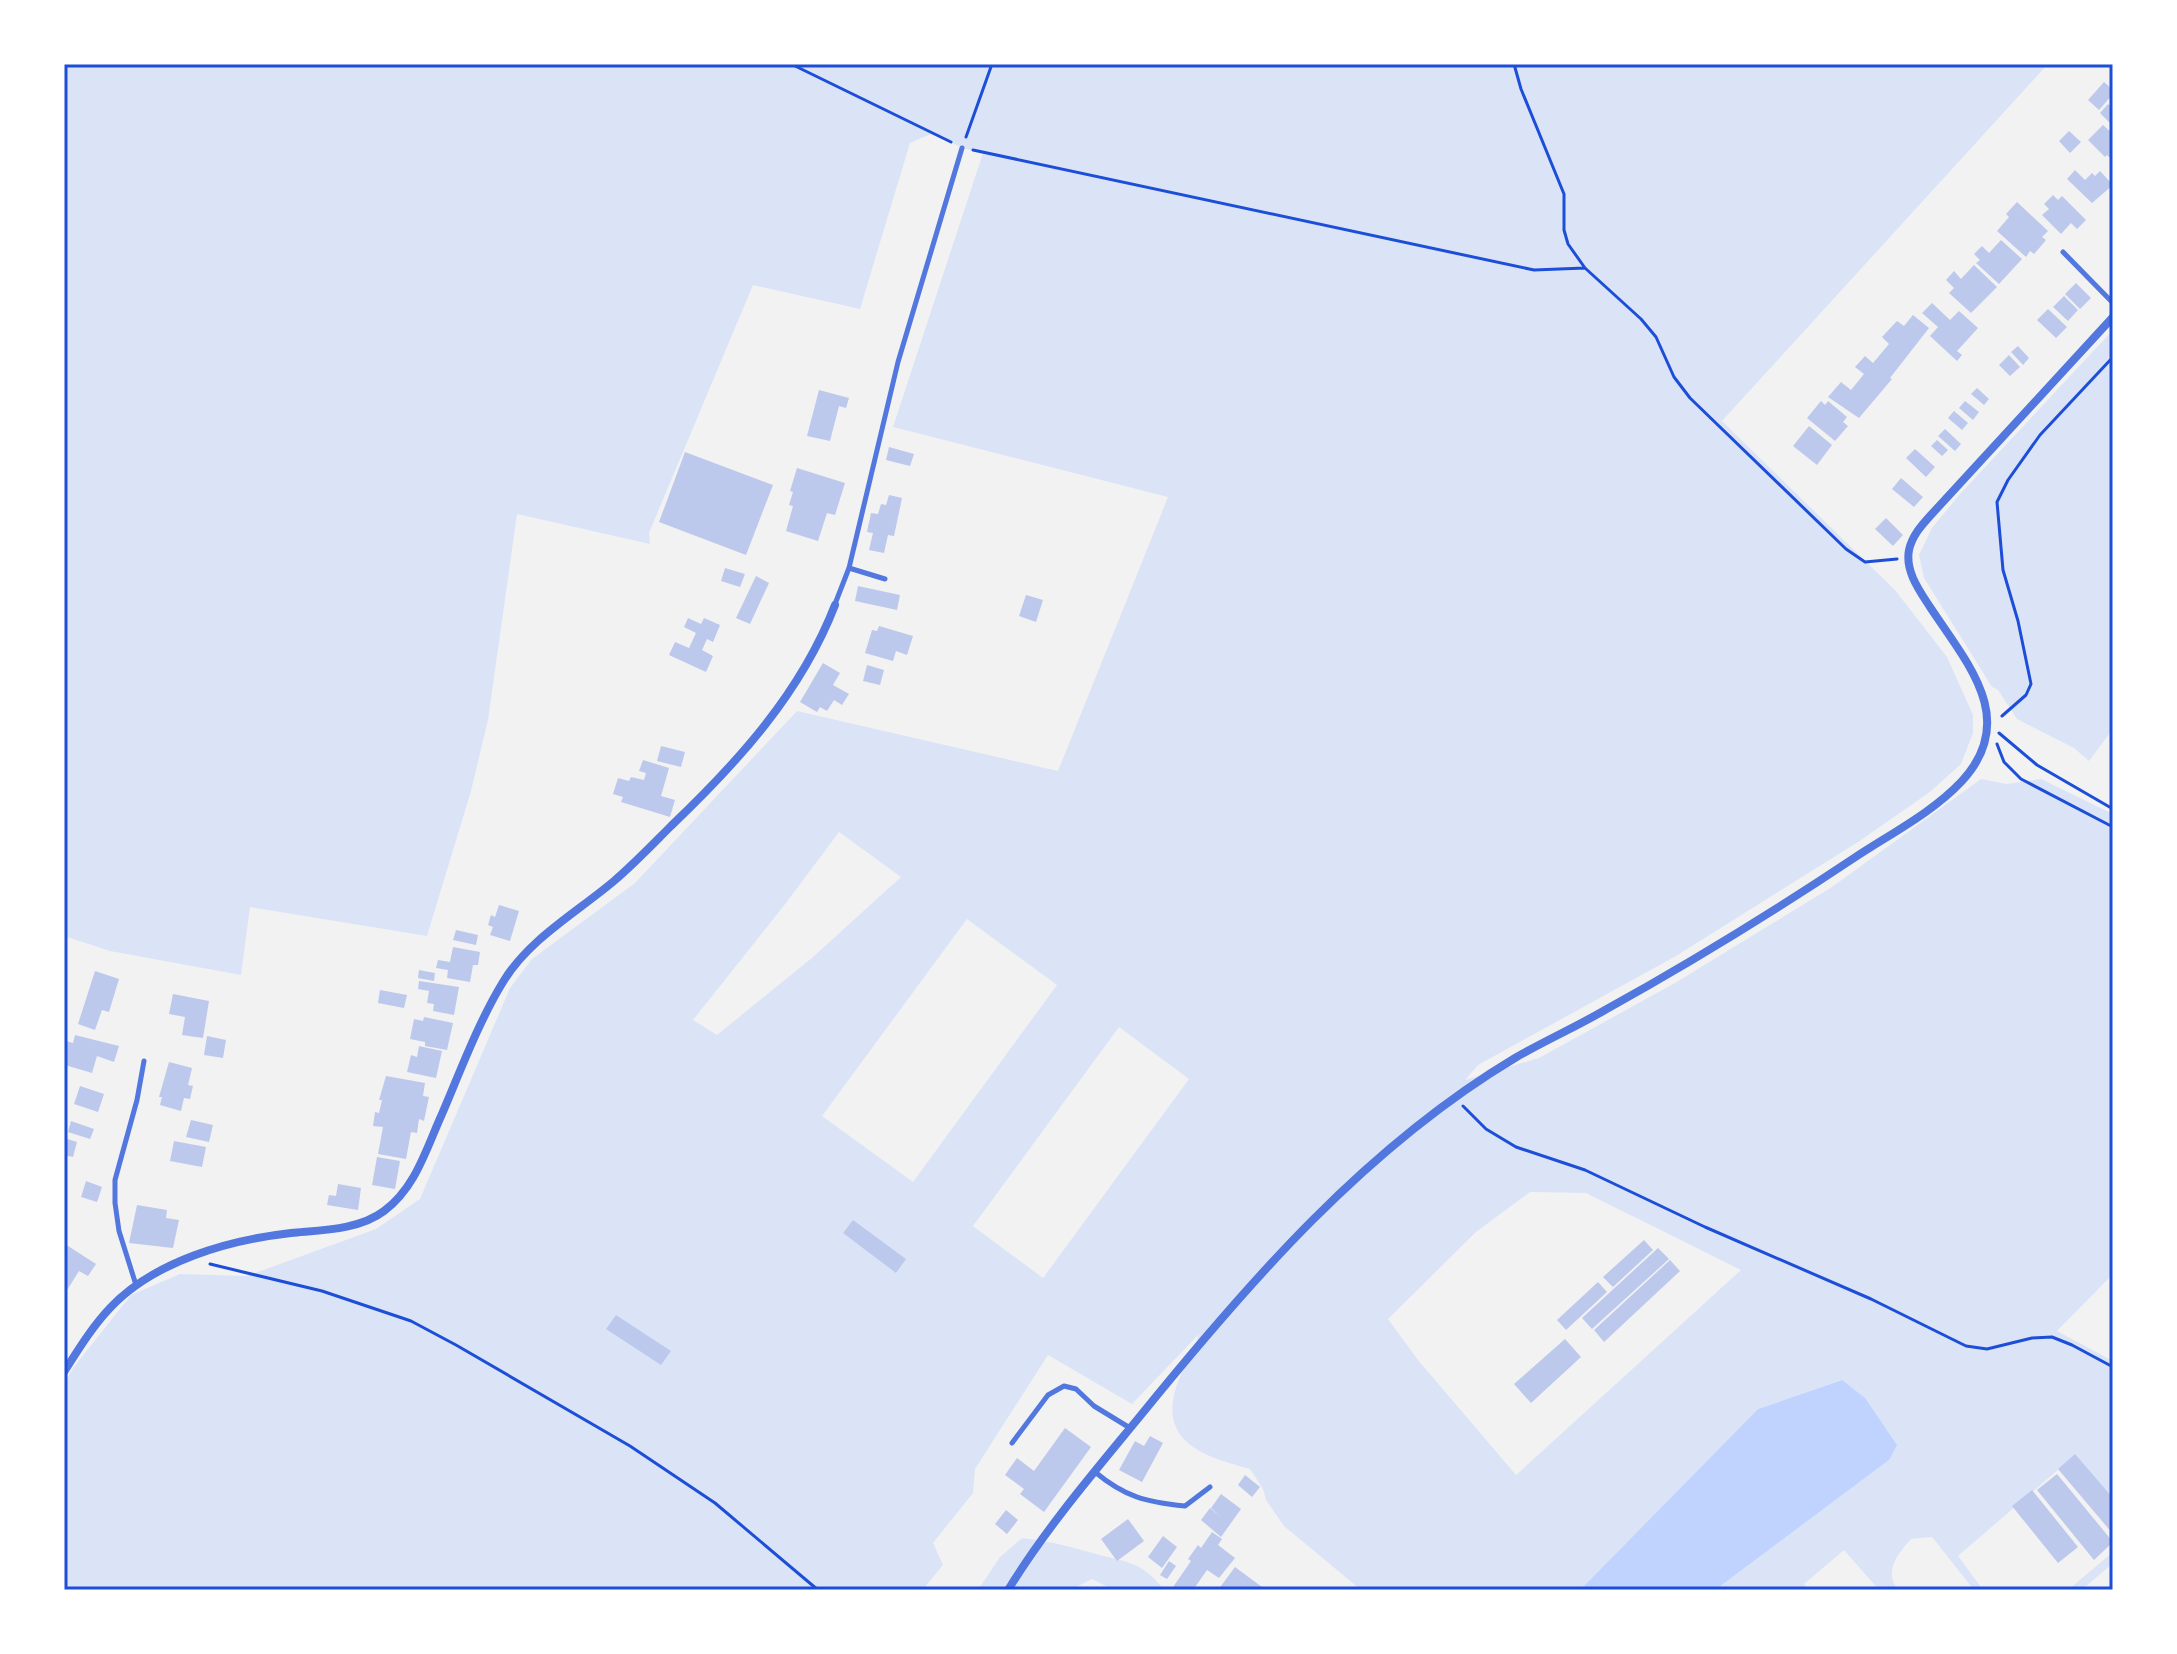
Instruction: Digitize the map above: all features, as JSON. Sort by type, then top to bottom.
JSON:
[{"type":"street","points":[[1008,1590],[1095,1472],[1206,1335],[1305,1228],[1358,1178],[1455,1096],[1516,1057],[1607,1010],[1693,959],[1923,813],[1953,790],[1971,771],[1983,749],[1989,726],[1984,697],[1914,581],[1909,557],[1916,534],[2113,317]]},
{"type":"street","points":[[64,1372],[110,1308],[136,1285],[187,1260],[242,1241],[358,1223],[381,1214],[396,1201],[412,1182],[503,981],[533,945],[615,880],[711,787],[784,703],[813,656],[835,605]]},
{"type":"lane","points":[[835,605],[849,568],[898,362],[962,148]]},
{"type":"lane","points":[[2063,252],[2113,303]]},
{"type":"lane","points":[[849,568],[885,579]]},
{"type":"lane","points":[[136,1285],[119,1231],[115,1180],[137,1100],[144,1061]]},
{"type":"lane","points":[[1012,1443],[1048,1395],[1064,1386],[1076,1389],[1094,1406],[1130,1428]]},
{"type":"lane","points":[[1095,1472],[1116,1490],[1148,1502],[1185,1506],[1210,1487]]},
{"type":"path","points":[[791,64],[962,148],[1534,270],[1585,268]]},
{"type":"path","points":[[962,148],[992,64]]},
{"type":"path","points":[[1514,64],[1521,89],[1564,194],[1564,230],[1568,244],[1585,268],[1649,328],[1674,377],[1690,398],[1852,554],[1872,563],[1909,557]]},
{"type":"path","points":[[1989,726],[2026,695],[2031,684],[2018,621],[2003,570],[1997,502],[2008,480],[2040,435],[2113,357]]},
{"type":"path","points":[[1989,726],[2037,765],[2113,809]]},
{"type":"path","points":[[1989,726],[2004,762],[2012,771],[2113,827]]},
{"type":"path","points":[[1455,1096],[1486,1129],[1516,1147],[1585,1170],[1705,1227],[1871,1299],[1966,1346],[1987,1349],[2032,1338],[2052,1337],[2113,1367]]},
{"type":"path","points":[[187,1260],[302,1285],[411,1321],[630,1446],[715,1503],[818,1590]]},
{"type":"shaded area","points":[[64,64],[2048,64],[1722,421],[1895,590],[1947,657],[1973,715],[1973,733],[1961,764],[1930,792],[1858,842],[1676,956],[1478,1065],[1465,1080],[1539,1058],[1675,983],[1832,887],[1981,779],[2007,784],[2041,779],[2113,814],[2113,1274],[2057,1331],[2113,1361],[2113,1500],[2074,1456],[1958,1556],[1983,1590],[1974,1590],[1932,1537],[1911,1539],[1897,1557],[1892,1576],[1898,1590],[1879,1590],[1844,1550],[1804,1584],[1808,1590],[1715,1590],[1889,1460],[1841,1380],[1758,1409],[1580,1590],[1361,1590],[1284,1526],[1250,1469],[1205,1454],[1182,1437],[1172,1409],[1180,1377],[1199,1334],[1132,1404],[1048,1355],[975,1469],[973,1493],[933,1543],[943,1565],[924,1588],[64,1590],[64,1384],[73,1368],[131,1295],[180,1274],[247,1276],[376,1229],[420,1199],[510,988],[532,959],[635,883],[797,711],[1058,771],[1168,497],[893,427],[983,153],[962,148],[933,133],[910,143],[860,309],[753,285],[649,533],[650,544],[517,514],[488,720],[471,791],[427,936],[250,907],[241,975],[110,951],[64,936]],"holes":[[[839,832],[901,877],[813,957],[717,1035],[693,1020]],[[967,919],[1057,985],[913,1182],[822,1116]],[[1119,1027],[1189,1079],[1043,1278],[973,1226]],[[1530,1192],[1586,1193],[1741,1270],[1516,1475],[1418,1360],[1388,1319],[1476,1232]]]},
{"type":"shaded area","points":[[2113,330],[2113,729],[2089,761],[2074,748],[2017,719],[1998,690],[1992,687],[1924,578],[1919,555],[1932,528],[1959,495]]},
{"type":"shaded area","points":[[1022,1538],[1064,1545],[1130,1563],[1147,1572],[1164,1590],[1114,1590],[1092,1579],[1070,1590],[978,1590],[1000,1557]]},
{"type":"shaded area","points":[[2113,1552],[2113,1563],[2085,1587],[2068,1590]]},
{"type":"water","points":[[1842,1380],[1865,1398],[1897,1445],[1889,1460],[1715,1590],[1580,1590],[1758,1409]]},
{"type":"building","points":[[2104,82],[2113,94],[2099,110],[2088,100]]},
{"type":"building","points":[[2108,104],[2113,109],[2113,126],[2100,113]]},
{"type":"building","points":[[2103,125],[2113,134],[2111,159],[2088,140]]},
{"type":"building","points":[[2069,131],[2081,142],[2070,153],[2059,141]]},
{"type":"building","points":[[2075,170],[2085,180],[2092,173],[2095,176],[2100,171],[2113,185],[2092,203],[2067,179]]},
{"type":"building","points":[[2053,195],[2058,200],[2062,196],[2086,220],[2077,229],[2071,223],[2061,234],[2042,215],[2049,209],[2044,204]]},
{"type":"building","points":[[2017,202],[2048,231],[2042,237],[2046,240],[2041,246],[2034,254],[2030,251],[2026,257],[1997,231]]},
{"type":"building","points":[[2001,240],[2022,259],[1999,284],[1976,263],[1980,260],[1974,254],[1982,246],[1989,253]]},
{"type":"building","points":[[1974,265],[1997,287],[1971,313],[1949,293],[1954,288],[1946,280],[1954,271],[1961,279]]},
{"type":"building","points":[[2076,283],[2091,298],[2080,309],[2065,294]]},
{"type":"building","points":[[2064,296],[2078,310],[2068,321],[2053,307]]},
{"type":"building","points":[[1932,303],[1950,320],[1959,311],[1978,328],[1957,351],[1962,355],[1957,361],[1930,336],[1938,327],[1922,313]]},
{"type":"building","points":[[2048,309],[2067,327],[2056,338],[2037,320]]},
{"type":"building","points":[[1913,315],[1929,328],[1859,418],[1828,397],[1841,382],[1851,390],[1864,374],[1855,367],[1865,356],[1873,363],[1889,344],[1882,337],[1897,321],[1904,326]]},
{"type":"building","points":[[2018,346],[2029,358],[2023,365],[2011,352]]},
{"type":"building","points":[[2009,355],[2020,367],[2010,376],[1999,365]]},
{"type":"building","points":[[1977,388],[1989,399],[1984,405],[1971,394]]},
{"type":"building","points":[[819,390],[849,398],[846,408],[839,406],[830,441],[807,436]]},
{"type":"building","points":[[1821,401],[1825,405],[1828,401],[1847,417],[1843,422],[1848,426],[1835,441],[1807,418]]},
{"type":"building","points":[[1965,401],[1979,412],[1973,420],[1959,408]]},
{"type":"building","points":[[1954,411],[1968,423],[1962,430],[1948,418]]},
{"type":"building","points":[[1809,426],[1832,445],[1817,465],[1793,446]]},
{"type":"building","points":[[1945,429],[1961,444],[1955,451],[1938,436]]},
{"type":"building","points":[[1937,440],[1948,450],[1942,456],[1931,446]]},
{"type":"building","points":[[889,447],[914,454],[910,466],[886,460]]},
{"type":"building","points":[[1915,449],[1935,467],[1926,477],[1906,458]]},
{"type":"building","points":[[685,452],[773,485],[746,555],[659,522]]},
{"type":"building","points":[[797,468],[845,483],[835,515],[827,513],[818,541],[786,531],[793,506],[789,505],[793,492],[790,491]]},
{"type":"building","points":[[1901,478],[1923,497],[1914,507],[1892,489]]},
{"type":"building","points":[[889,495],[902,498],[894,536],[888,535],[884,553],[869,550],[873,533],[867,532],[871,513],[878,514],[881,504],[886,505]]},
{"type":"building","points":[[1886,518],[1903,535],[1893,546],[1875,529]]},
{"type":"building","points":[[725,568],[745,574],[740,587],[721,581]]},
{"type":"building","points":[[756,576],[769,583],[750,624],[736,618]]},
{"type":"building","points":[[858,586],[900,595],[897,610],[855,601]]},
{"type":"building","points":[[1026,595],[1043,600],[1036,622],[1019,616]]},
{"type":"building","points":[[688,618],[701,624],[704,618],[720,625],[713,642],[707,639],[702,650],[713,656],[706,672],[669,655],[675,642],[689,648],[696,633],[684,627]]},
{"type":"building","points":[[879,626],[913,636],[907,655],[896,651],[893,661],[865,653],[872,630],[877,631]]},
{"type":"building","points":[[823,663],[840,673],[833,685],[849,694],[842,705],[834,700],[827,711],[820,707],[817,712],[800,702]]},
{"type":"building","points":[[867,665],[884,670],[880,685],[863,681]]},
{"type":"building","points":[[661,746],[685,752],[681,767],[657,761]]},
{"type":"building","points":[[643,760],[669,768],[661,796],[675,800],[670,817],[621,802],[623,797],[613,794],[618,778],[644,780],[646,773],[639,771]]},
{"type":"building","points":[[499,905],[519,911],[510,941],[490,935],[493,927],[488,925],[491,915],[495,917]]},
{"type":"building","points":[[456,930],[478,935],[476,945],[453,940]]},
{"type":"building","points":[[453,947],[480,952],[478,965],[473,965],[470,982],[447,978],[448,970],[436,968],[438,960],[450,962]]},
{"type":"building","points":[[419,970],[435,973],[434,981],[418,978]]},
{"type":"building","points":[[95,971],[119,979],[109,1012],[102,1010],[95,1030],[78,1024]]},
{"type":"building","points":[[419,981],[459,987],[454,1015],[433,1011],[434,1004],[427,1003],[429,991],[418,989]]},
{"type":"building","points":[[380,990],[407,995],[404,1008],[378,1003]]},
{"type":"building","points":[[173,994],[209,1001],[203,1038],[182,1035],[185,1017],[169,1014]]},
{"type":"building","points":[[424,1017],[453,1023],[447,1050],[425,1046],[425,1042],[410,1039],[414,1019],[423,1021]]},
{"type":"building","points":[[75,1035],[119,1046],[114,1062],[97,1056],[92,1073],[65,1065],[66,1041],[73,1043]]},
{"type":"building","points":[[207,1036],[226,1040],[223,1058],[204,1055]]},
{"type":"building","points":[[419,1046],[442,1051],[436,1078],[407,1072],[411,1055],[417,1057]]},
{"type":"building","points":[[169,1062],[192,1068],[188,1085],[193,1086],[190,1099],[184,1098],[181,1111],[160,1105],[162,1097],[159,1097]]},
{"type":"building","points":[[386,1076],[425,1083],[423,1096],[429,1097],[424,1121],[419,1119],[417,1133],[411,1132],[406,1159],[378,1154],[383,1127],[373,1126],[375,1112],[379,1113],[382,1100],[379,1100]]},
{"type":"building","points":[[80,1086],[104,1094],[98,1112],[74,1104]]},
{"type":"building","points":[[191,1120],[213,1125],[209,1142],[186,1137]]},
{"type":"building","points":[[71,1121],[94,1129],[90,1139],[68,1132]]},
{"type":"building","points":[[64,1138],[77,1142],[73,1157],[64,1155]]},
{"type":"building","points":[[174,1141],[206,1147],[202,1167],[170,1161]]},
{"type":"building","points":[[377,1157],[400,1161],[395,1189],[372,1185]]},
{"type":"building","points":[[86,1181],[102,1187],[97,1202],[81,1197]]},
{"type":"building","points":[[338,1184],[361,1188],[358,1210],[327,1205],[329,1195],[336,1196]]},
{"type":"building","points":[[137,1205],[167,1210],[166,1218],[179,1220],[173,1248],[129,1243]]},
{"type":"building","points":[[853,1220],[906,1259],[896,1273],[843,1233]]},
{"type":"building","points":[[1644,1240],[1653,1250],[1613,1287],[1603,1277]]},
{"type":"building","points":[[65,1244],[96,1264],[88,1276],[79,1271],[64,1295]]},
{"type":"building","points":[[1658,1248],[1669,1259],[1592,1329],[1582,1318]]},
{"type":"building","points":[[1670,1260],[1680,1271],[1604,1342],[1594,1330]]},
{"type":"building","points":[[1598,1282],[1607,1292],[1566,1330],[1557,1320]]},
{"type":"building","points":[[616,1315],[671,1351],[661,1365],[606,1329]]},
{"type":"building","points":[[1565,1339],[1581,1357],[1531,1403],[1514,1384]]},
{"type":"building","points":[[1065,1428],[1091,1447],[1044,1512],[1020,1494],[1024,1489],[1005,1475],[1017,1458],[1034,1471]]},
{"type":"building","points":[[1150,1436],[1163,1443],[1142,1482],[1119,1470],[1135,1441],[1144,1446]]},
{"type":"building","points":[[2075,1454],[2113,1498],[2113,1534],[2058,1469]]},
{"type":"building","points":[[2057,1474],[2113,1542],[2094,1560],[2037,1490]]},
{"type":"building","points":[[1245,1475],[1260,1487],[1252,1497],[1238,1485]]},
{"type":"building","points":[[2032,1490],[2078,1547],[2058,1563],[2012,1506]]},
{"type":"building","points":[[1221,1494],[1241,1509],[1221,1537],[1201,1520],[1210,1508],[1221,1517],[1211,1508]]},
{"type":"building","points":[[1006,1510],[1018,1520],[1007,1534],[995,1524]]},
{"type":"building","points":[[1128,1519],[1144,1541],[1117,1561],[1101,1539]]},
{"type":"building","points":[[1212,1532],[1222,1539],[1218,1545],[1235,1558],[1219,1578],[1207,1570],[1193,1590],[1171,1590],[1191,1561],[1188,1559],[1198,1545],[1201,1548]]},
{"type":"building","points":[[1163,1536],[1177,1547],[1162,1568],[1148,1557]]},
{"type":"building","points":[[1169,1561],[1176,1566],[1167,1579],[1160,1575]]},
{"type":"building","points":[[1235,1567],[1266,1590],[1218,1590]]}]
